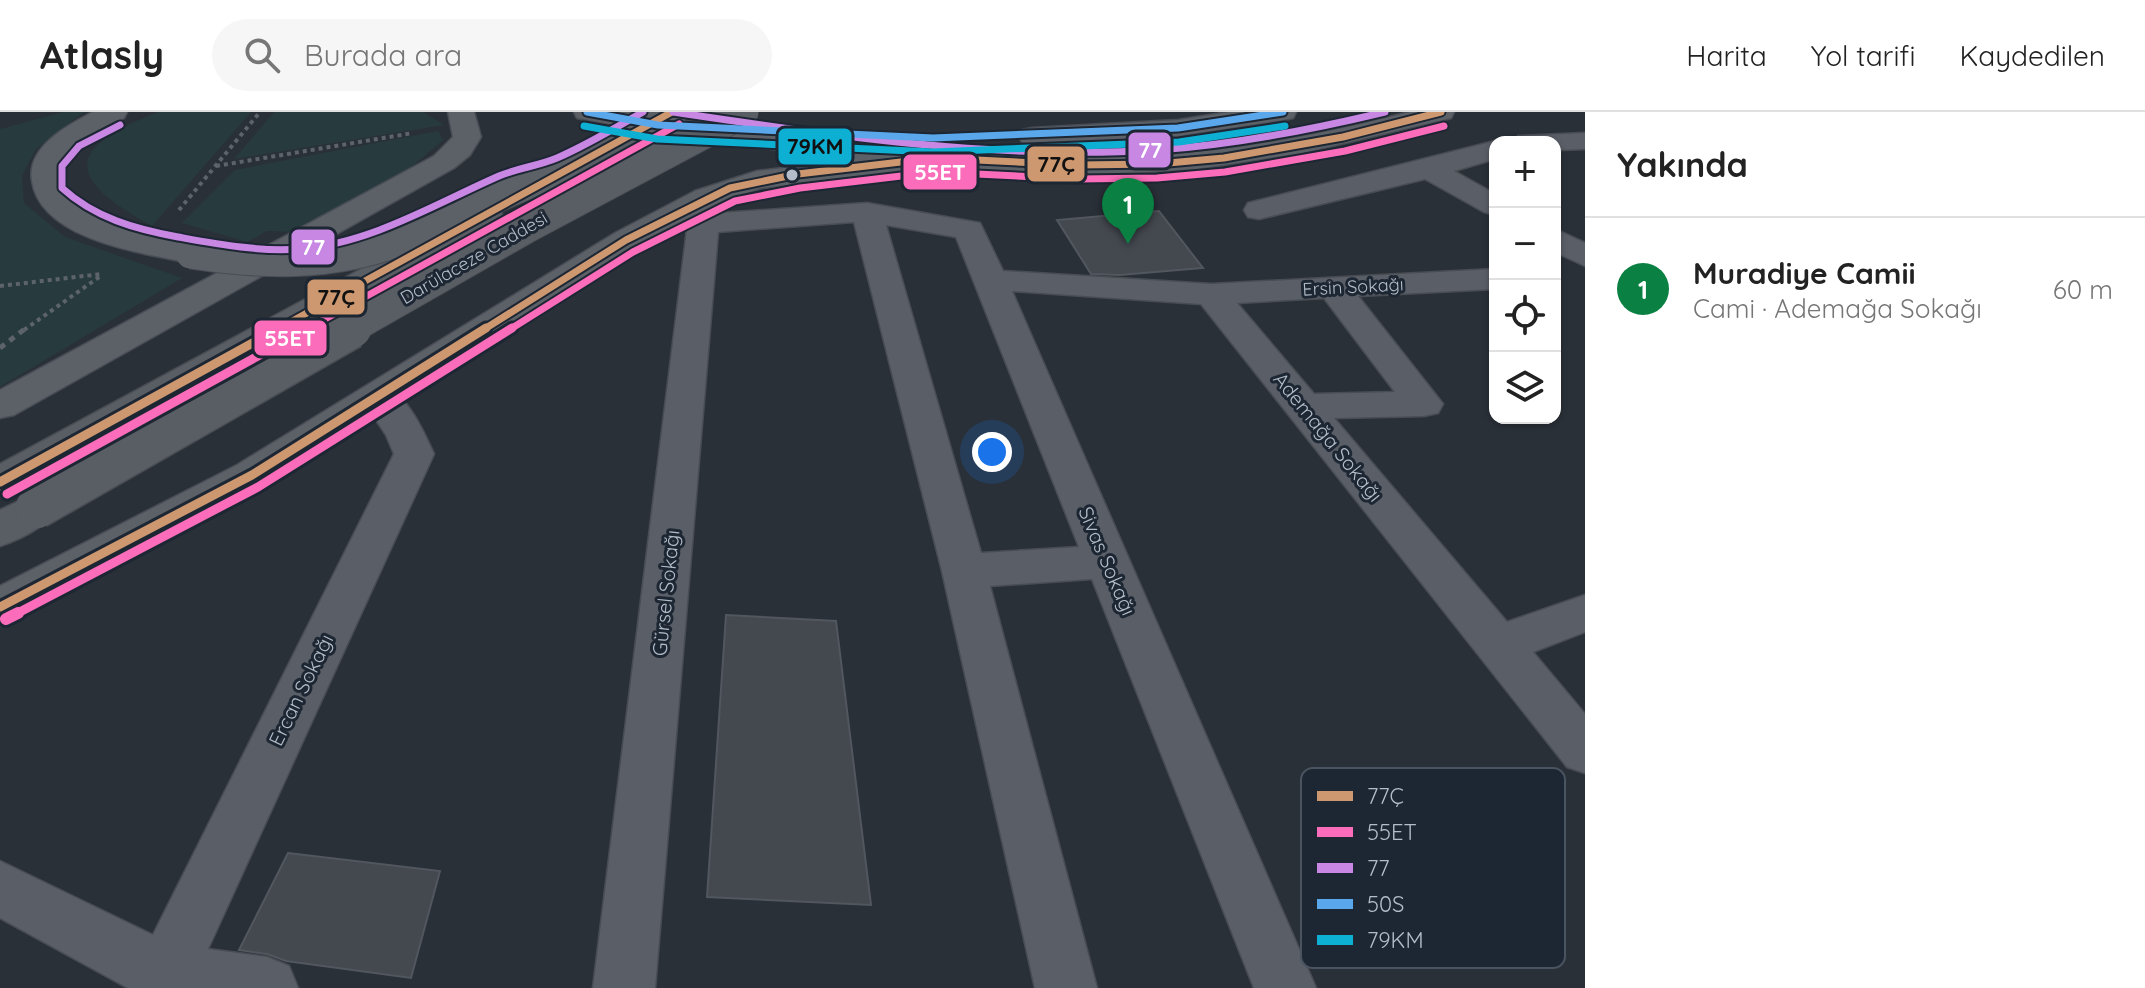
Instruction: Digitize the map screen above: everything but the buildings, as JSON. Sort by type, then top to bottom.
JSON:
[{"type":"highway","points":[[587,112],[665,118]]},
{"type":"main road","points":[[114,112],[67,139],[48,163],[44,178],[60,210],[97,227],[149,244],[235,261],[294,264],[334,259],[397,241],[522,182],[562,171]]},
{"type":"main road","name":"Darülaceze Caddesi","points":[[0,530],[529,226],[743,112]]},
{"type":"main road","points":[[665,118],[846,135],[1013,137],[1178,128],[1283,112]]},
{"type":"main road","points":[[665,118],[935,158],[1078,165],[1157,164],[1224,158],[1343,137],[1441,112]]},
{"type":"main road","points":[[0,406],[444,162],[460,149],[467,137],[463,118]]},
{"type":"main road","name":"Darülaceze Caddesi","points":[[0,482],[562,171],[665,118]]},
{"type":"main road","points":[[0,607],[252,475],[626,240],[705,211],[757,180],[935,158]]},
{"type":"street","points":[[1561,141],[1585,141]]},
{"type":"street","points":[[1259,210],[1489,152]]},
{"type":"street","points":[[1429,169],[1489,203]]},
{"type":"street","points":[[705,211],[867,212],[964,571],[1066,988]]},
{"type":"street","name":"Gürsel Sokağı","points":[[624,988],[705,211]]},
{"type":"street","name":"Sivas Sokağı","points":[[867,212],[969,230],[1285,988]]},
{"type":"street","points":[[1561,242],[1585,256]]},
{"type":"street","points":[[1561,275],[1585,273]]},
{"type":"street","name":"Ersin Sokağı","points":[[1211,294],[1489,279]]},
{"type":"street","points":[[990,280],[1211,294]]},
{"type":"street","points":[[1303,406],[1424,404],[1334,289]]},
{"type":"street","name":"Ademağa Sokağı","points":[[1211,294],[1585,751]]},
{"type":"street","name":"Ercan Sokağı","points":[[162,981],[414,454],[405,433],[379,396]]},
{"type":"street","points":[[964,571],[1108,562]]},
{"type":"street","points":[[1498,645],[1585,613]]},
{"type":"street","points":[[0,888],[162,981],[267,988]]},
{"type":"path","points":[[149,244],[260,112]]},
{"type":"path","points":[[216,166],[463,118]]},
{"type":"path","points":[[0,348],[64,299],[103,274]]},
{"type":"green space","points":[[64,112],[84,112],[36,149],[22,176],[24,203],[65,237],[182,278],[0,387],[0,129]]},
{"type":"green space","points":[[158,112],[251,112],[152,226],[104,194],[91,179],[87,165],[92,152],[105,139]]},
{"type":"green space","points":[[274,112],[423,112],[444,125],[234,159]]},
{"type":"green space","points":[[438,131],[443,140],[397,179],[293,232],[267,231],[247,242],[182,223],[235,170]]},
{"type":"transit line","name":"50S","points":[[587,112],[658,125],[933,138],[1178,128],[1283,112]]},
{"type":"transit line","name":"77","points":[[120,125],[79,146],[62,166],[62,188],[82,206],[115,221],[157,233],[244,247],[300,249],[327,245],[378,230],[506,173],[557,158],[643,112]]},
{"type":"transit line","name":"77Ç","points":[[0,482],[672,112]]},
{"type":"transit line","name":"77","points":[[673,112],[915,144],[1036,152],[1186,148],[1300,131],[1385,112]]},
{"type":"transit line","name":"77Ç","points":[[0,607],[252,475],[626,240],[730,188],[798,174],[935,158],[1078,165],[1157,164],[1224,158],[1343,137],[1441,112]]},
{"type":"transit line","name":"55ET","points":[[7,494],[679,124]]},
{"type":"transit line","name":"79KM","points":[[584,126],[657,139],[933,152],[1179,142],[1285,126]]},
{"type":"transit line","name":"55ET","points":[[6,619],[258,487],[633,252],[735,201],[800,188],[935,172],[1078,179],[1157,178],[1225,172],[1345,151],[1444,126]]},
{"type":"place","name":"Muradiye Camii","points":[[1128,244]]}]
